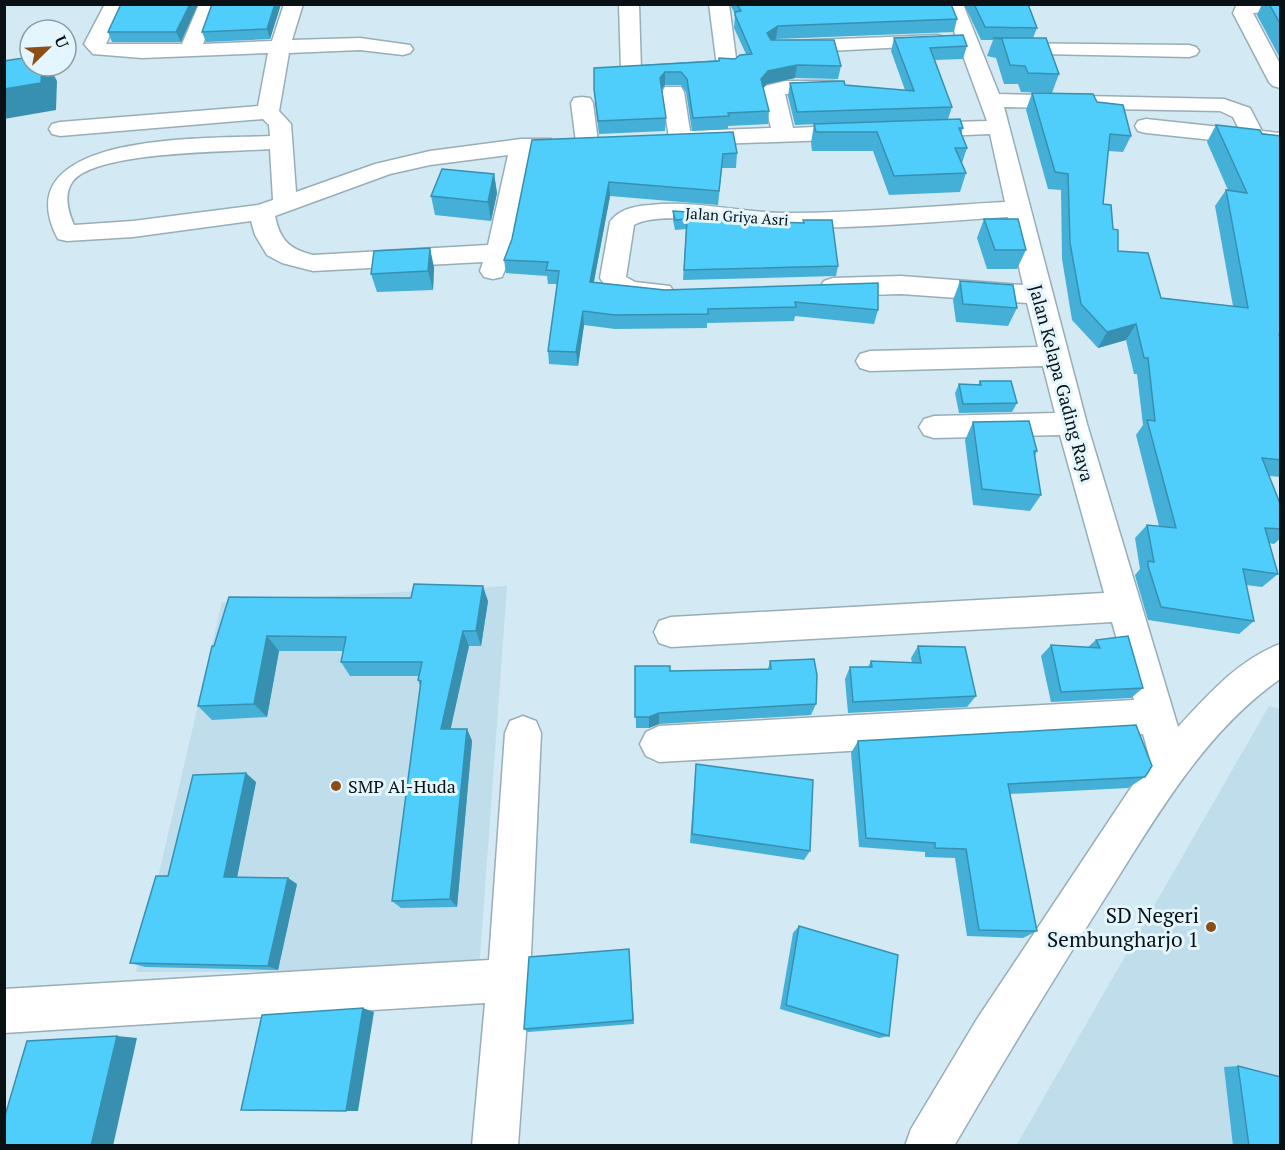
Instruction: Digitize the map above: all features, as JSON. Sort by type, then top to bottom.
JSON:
[{"type":"street","points":[[115,4],[96,37],[94,44],[100,50],[142,52],[360,44],[403,49]]},
{"type":"street","points":[[190,50],[209,4]]},
{"type":"street","points":[[268,112],[280,46],[294,4]]},
{"type":"street","points":[[629,4],[631,71]]},
{"type":"street","points":[[719,4],[727,66]]},
{"type":"street","name":"Jalan Kelapa Gading Raya","points":[[953,4],[971,44],[1000,127],[1038,295],[1072,424],[1170,762]]},
{"type":"street","points":[[1280,5],[1245,7],[1243,13],[1281,82]]},
{"type":"street","points":[[777,48],[971,44],[1189,51]]},
{"type":"street","points":[[784,135],[773,91],[785,87],[834,87]]},
{"type":"street","points":[[674,92],[680,138]]},
{"type":"street","points":[[991,100],[1224,105],[1242,113],[1254,138]]},
{"type":"street","points":[[582,104],[586,142]]},
{"type":"street","points":[[60,129],[268,112],[280,124],[283,142],[269,240],[283,256],[313,264],[496,262],[521,146]]},
{"type":"street","points":[[1146,126],[1281,140]]},
{"type":"street","points":[[657,139],[1000,127]]},
{"type":"street","points":[[283,142],[147,151],[94,160],[69,171],[55,189],[55,216],[67,233],[217,220],[273,209],[383,169],[430,158],[521,146],[610,141]]},
{"type":"street","name":"Jalan Griya Asri","points":[[683,291],[651,292],[626,289],[617,284],[613,268],[622,222],[626,217],[652,212],[693,212],[784,221],[1018,209]]},
{"type":"street","points":[[807,287],[902,285],[1038,295]]},
{"type":"street","points":[[870,361],[1054,356]]},
{"type":"street","points":[[934,427],[1072,424]]},
{"type":"street","points":[[671,632],[1125,607]]},
{"type":"street","points":[[928,1146],[1004,1016],[1170,762],[1223,701],[1275,669]]},
{"type":"street","points":[[659,744],[1157,716]]},
{"type":"street","points":[[495,1146],[509,977],[523,733]]},
{"type":"street","points":[[4,1011],[493,981],[509,977]]},
{"type":"shaded area","name":"SMP Al-Huda","points":[[507,586],[479,971],[136,972],[222,602]]},
{"type":"shaded area","name":"SD Negeri Sembungharjo 1","points":[[1269,706],[1280,709],[1280,1145],[1016,1146]]},
{"type":"building","points":[[121,4],[190,4],[176,32],[108,32]]},
{"type":"building","points":[[212,4],[275,4],[267,29],[202,32]]},
{"type":"building","points":[[737,4],[951,4],[957,19],[778,26],[767,33],[771,40],[834,40],[841,66],[797,65],[768,71],[761,79],[769,111],[693,118],[687,79],[681,72],[665,72],[660,78],[666,118],[598,121],[594,68],[719,61],[719,58],[735,59],[740,55],[752,54],[735,15],[735,12],[741,11]]},
{"type":"building","points":[[974,4],[1028,4],[1037,28],[985,27]]},
{"type":"building","points":[[1269,4],[1281,4],[1281,25]]},
{"type":"building","points":[[963,35],[967,46],[930,48],[952,107],[797,112],[790,83],[844,81],[845,85],[914,91],[894,38]]},
{"type":"building","points":[[993,38],[1046,38],[1059,74],[1028,73],[1025,66],[1010,65],[1002,39]]},
{"type":"building","points":[[18,59],[18,78],[41,78],[41,83],[4,89],[4,61]]},
{"type":"building","points":[[1032,93],[1093,94],[1097,102],[1123,105],[1131,136],[1110,134],[1103,204],[1111,205],[1113,229],[1118,230],[1118,251],[1148,253],[1161,298],[1248,308],[1226,190],[1247,193],[1216,125],[1260,130],[1262,134],[1281,136],[1281,335],[1279,335],[1281,339],[1281,460],[1262,458],[1281,506],[1281,529],[1265,528],[1278,574],[1243,569],[1254,621],[1161,607],[1148,566],[1148,561],[1154,562],[1147,525],[1176,528],[1147,420],[1155,421],[1148,358],[1144,358],[1136,324],[1107,332],[1081,304],[1070,243],[1068,174],[1055,172]]},
{"type":"building","points":[[960,119],[963,128],[959,128],[967,148],[955,148],[966,173],[894,176],[877,132],[816,132],[814,124]]},
{"type":"building","points":[[733,132],[737,153],[723,154],[719,191],[609,182],[590,282],[665,290],[878,283],[878,310],[795,302],[796,307],[708,309],[708,314],[615,315],[583,311],[576,352],[548,351],[559,271],[546,270],[548,262],[504,260],[512,239],[532,140]]},
{"type":"building","points":[[442,169],[494,174],[488,202],[431,196]]},
{"type":"building","points":[[673,211],[717,214],[716,220],[804,223],[803,220],[832,220],[838,266],[684,270],[687,219],[675,220]]},
{"type":"building","points":[[984,219],[1018,219],[1026,250],[995,250]]},
{"type":"building","points":[[430,248],[428,271],[371,274],[374,251]]},
{"type":"building","points":[[960,281],[1013,285],[1017,308],[963,304]]},
{"type":"building","points":[[980,381],[1011,381],[1017,403],[963,404],[959,384],[981,385]]},
{"type":"building","points":[[1029,421],[1037,451],[1034,451],[1041,495],[982,489],[973,422]]},
{"type":"building","points":[[414,584],[483,586],[476,631],[463,631],[441,729],[467,729],[450,899],[392,901],[422,662],[341,662],[346,637],[267,636],[254,704],[198,706],[212,646],[214,646],[229,597],[411,598]]},
{"type":"building","points":[[1128,636],[1143,688],[1061,692],[1051,645],[1100,648],[1096,640]]},
{"type":"building","points":[[918,646],[965,647],[976,696],[853,702],[850,667],[872,667],[871,661],[921,663]]},
{"type":"building","points":[[814,659],[817,675],[816,704],[659,713],[649,717],[635,717],[635,666],[670,666],[670,671],[771,669],[770,661]]},
{"type":"building","points":[[1136,725],[1152,766],[1145,777],[1008,784],[1037,931],[979,930],[966,849],[935,848],[935,843],[866,838],[858,741]]},
{"type":"building","points":[[696,764],[813,780],[810,851],[692,834]]},
{"type":"building","points":[[246,773],[224,877],[288,878],[268,966],[130,963],[156,876],[168,876],[193,775]]},
{"type":"building","points":[[799,926],[898,955],[889,1036],[786,1005]]},
{"type":"building","points":[[629,949],[633,1020],[524,1029],[529,957]]},
{"type":"building","points":[[363,1008],[346,1111],[241,1110],[262,1015]]},
{"type":"building","points":[[117,1036],[91,1146],[4,1146],[4,1119],[27,1041]]},
{"type":"building","points":[[1238,1066],[1281,1077],[1281,1146],[1249,1146]]},
{"type":"place","name":"SMP Al-Huda","points":[[336,786]]},
{"type":"place","name":"SD Negeri Sembungharjo 1","points":[[1211,927]]}]
